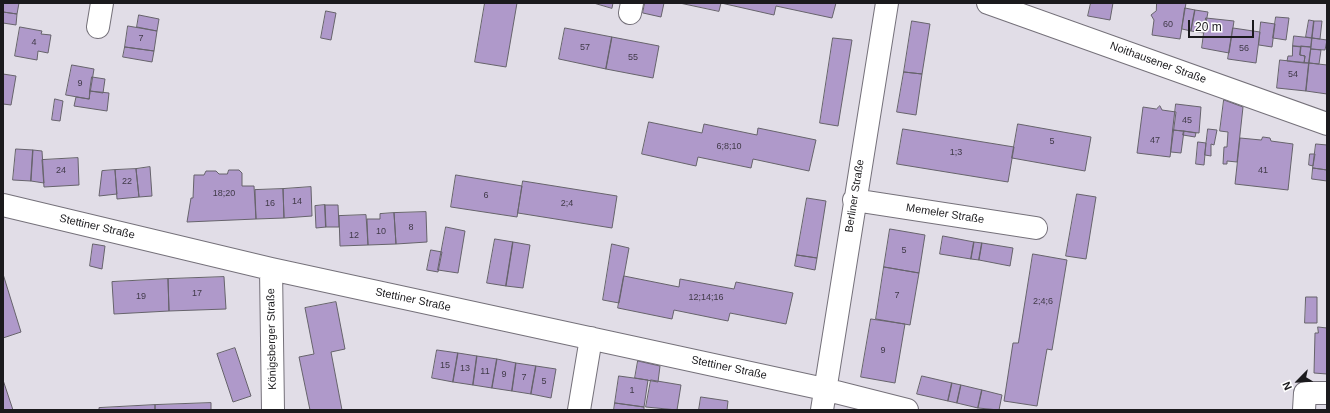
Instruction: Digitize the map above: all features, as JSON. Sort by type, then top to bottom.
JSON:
[{"type":"street","points":[[98,27],[102,3]]},
{"type":"street","name":"Berliner Straße","points":[[823,400],[854,200],[887,3]]},
{"type":"street","name":"Noithausener Straße","points":[[988,3],[1327,124]]},
{"type":"street","name":"Memeler Straße","points":[[854,200],[1036,228]]},
{"type":"street","name":"Stettiner Straße","points":[[3,205],[271,269],[591,338],[823,400]]},
{"type":"street","name":"Königsberger Straße","points":[[271,269],[273,410]]},
{"type":"street","points":[[579,410],[591,338]]},
{"type":"street","points":[[1304,410],[1305,393],[1327,393]]},
{"type":"street","points":[[823,400],[907,410]]},
{"type":"building","points":[[3,3],[19,3],[17,14],[3,12]]},
{"type":"building","points":[[485,3],[517,3],[506,67],[475,62]]},
{"type":"building","points":[[594,3],[613,3],[612,8]]},
{"type":"building","points":[[645,3],[664,3],[661,17],[643,13]]},
{"type":"building","points":[[680,3],[721,3],[719,11]]},
{"type":"building","points":[[721,3],[836,3],[832,18],[776,6],[774,15]]},
{"type":"building","points":[[1091,3],[1113,3],[1110,20],[1088,16]]},
{"type":"building","points":[[1157,3],[1186,3],[1180,39],[1152,35],[1154,20],[1151,15],[1156,11]]},
{"type":"building","points":[[1185,8],[1195,10],[1191,31],[1182,29]]},
{"type":"building","points":[[1195,10],[1208,12],[1204,33],[1191,31]]},
{"type":"building","points":[[326,11],[336,13],[331,40],[321,38]]},
{"type":"building","points":[[3,12],[17,14],[16,25],[3,23]]},
{"type":"building","points":[[139,15],[159,19],[157,31],[137,27]]},
{"type":"building","points":[[1276,17],[1289,18],[1286,40],[1273,38]]},
{"type":"building","points":[[1206,18],[1234,21],[1229,53],[1202,48]]},
{"type":"building","points":[[1309,20],[1314,21],[1312,38],[1306,37]]},
{"type":"building","points":[[912,21],[930,24],[922,74],[904,72]]},
{"type":"building","points":[[1314,21],[1322,21],[1320,39],[1312,38]]},
{"type":"building","points":[[1261,22],[1275,24],[1272,47],[1259,45]]},
{"type":"building","points":[[128,26],[157,31],[154,51],[125,47]]},
{"type":"building","points":[[20,27],[42,31],[41,34],[51,35],[48,53],[38,51],[37,60],[15,56]]},
{"type":"building","points":[[565,28],[612,37],[606,69],[559,59]]},
{"type":"building","points":[[1233,28],[1260,32],[1256,63],[1228,59]]},
{"type":"building","points":[[1294,36],[1312,38],[1311,47],[1293,46]]},
{"type":"building","points":[[612,37],[659,46],[653,78],[606,69]]},
{"type":"building","points":[[833,38],[852,40],[838,126],[820,123]]},
{"type":"building","points":[[1312,38],[1327,40],[1325,50],[1311,49]]},
{"type":"building","points":[[1293,46],[1301,47],[1300,55],[1305,56],[1304,63],[1287,61],[1288,56],[1292,56]]},
{"type":"building","points":[[1301,46],[1311,47],[1309,63],[1304,63],[1305,56],[1300,55]]},
{"type":"building","points":[[125,47],[154,51],[152,62],[123,57]]},
{"type":"building","points":[[1311,49],[1321,50],[1319,64],[1309,63]]},
{"type":"building","points":[[1280,60],[1309,63],[1306,91],[1277,88]]},
{"type":"building","points":[[1309,63],[1327,65],[1327,94],[1306,91]]},
{"type":"building","points":[[72,65],[94,69],[89,99],[66,95]]},
{"type":"building","points":[[904,72],[922,74],[916,115],[897,112]]},
{"type":"building","points":[[3,74],[16,76],[11,105],[3,104]]},
{"type":"building","points":[[92,77],[105,79],[103,93],[90,91]]},
{"type":"building","points":[[90,91],[109,93],[107,111],[74,106],[76,97],[89,99]]},
{"type":"building","points":[[55,99],[63,101],[60,121],[52,120]]},
{"type":"building","points":[[1224,100],[1243,107],[1237,162],[1227,161],[1227,164],[1223,164],[1224,147],[1227,147],[1228,132],[1220,131]]},
{"type":"building","points":[[1176,104],[1201,107],[1199,133],[1173,130]]},
{"type":"building","points":[[1160,106],[1162,110],[1176,112],[1170,157],[1137,153],[1143,107],[1156,109]]},
{"type":"building","points":[[649,122],[702,133],[704,124],[757,135],[758,128],[816,140],[809,171],[753,159],[751,168],[698,157],[696,166],[642,154]]},
{"type":"building","points":[[1018,124],[1091,137],[1085,171],[1012,158]]},
{"type":"building","points":[[903,129],[1014,147],[1008,182],[897,164]]},
{"type":"building","points":[[1208,129],[1217,130],[1214,145],[1211,144],[1211,156],[1205,155]]},
{"type":"building","points":[[1173,130],[1184,131],[1181,153],[1171,152]]},
{"type":"building","points":[[1184,131],[1196,133],[1195,137],[1183,135]]},
{"type":"building","points":[[1263,137],[1270,138],[1271,141],[1293,144],[1288,190],[1235,184],[1240,138],[1261,140]]},
{"type":"building","points":[[1198,142],[1206,143],[1204,165],[1196,164]]},
{"type":"building","points":[[1316,144],[1327,145],[1327,170],[1313,168]]},
{"type":"building","points":[[16,149],[33,150],[31,181],[13,180]]},
{"type":"building","points":[[33,150],[42,151],[44,183],[31,181]]},
{"type":"building","points":[[1310,154],[1315,154],[1313,166],[1309,165]]},
{"type":"building","points":[[78,158],[79,185],[44,187],[42,160]]},
{"type":"building","points":[[150,167],[152,196],[139,197],[136,169]]},
{"type":"building","points":[[1313,168],[1327,170],[1327,181],[1312,179]]},
{"type":"building","points":[[136,169],[139,197],[117,199],[115,170]]},
{"type":"building","points":[[115,170],[117,194],[99,196],[102,171]]},
{"type":"building","points":[[229,170],[239,170],[242,173],[242,186],[254,186],[256,219],[187,222],[191,198],[193,198],[194,175],[204,175],[206,171],[216,171],[219,174],[227,174]]},
{"type":"building","points":[[456,175],[522,186],[517,217],[451,207]]},
{"type":"building","points":[[523,181],[617,196],[612,228],[518,213]]},
{"type":"building","points":[[311,187],[312,216],[284,218],[283,189]]},
{"type":"building","points":[[283,189],[284,218],[256,219],[255,190]]},
{"type":"building","points":[[1077,194],[1096,197],[1086,259],[1066,256]]},
{"type":"building","points":[[807,198],[826,201],[817,258],[797,255]]},
{"type":"building","points":[[325,205],[326,227],[316,228],[315,206]]},
{"type":"building","points":[[325,205],[338,205],[339,227],[326,227]]},
{"type":"building","points":[[426,212],[427,242],[396,244],[394,213]]},
{"type":"building","points":[[394,213],[396,244],[368,245],[367,219],[380,219],[380,214]]},
{"type":"building","points":[[366,215],[368,245],[340,246],[339,216]]},
{"type":"building","points":[[446,227],[465,231],[458,273],[438,270]]},
{"type":"building","points":[[890,229],[925,235],[919,273],[884,267]]},
{"type":"building","points":[[943,236],[974,242],[971,259],[940,254]]},
{"type":"building","points":[[495,239],[513,242],[506,286],[487,283]]},
{"type":"building","points":[[513,242],[530,245],[523,288],[506,286]]},
{"type":"building","points":[[974,242],[982,243],[979,260],[971,259]]},
{"type":"building","points":[[982,243],[1013,248],[1010,266],[979,260]]},
{"type":"building","points":[[93,244],[105,246],[102,269],[90,266]]},
{"type":"building","points":[[612,244],[629,248],[619,303],[603,300]]},
{"type":"building","points":[[431,250],[442,252],[438,272],[427,270]]},
{"type":"building","points":[[1033,254],[1067,260],[1052,350],[1047,349],[1037,406],[1004,401],[1013,343],[1018,343]]},
{"type":"building","points":[[797,255],[817,258],[815,270],[795,266]]},
{"type":"building","points":[[884,267],[919,273],[910,325],[876,319]]},
{"type":"building","points":[[3,274],[21,332],[3,338]]},
{"type":"building","points":[[624,276],[679,287],[680,279],[734,289],[736,282],[793,293],[786,324],[730,313],[728,321],[674,310],[672,319],[618,308]]},
{"type":"building","points":[[224,277],[226,309],[169,311],[168,279]]},
{"type":"building","points":[[168,279],[169,311],[114,314],[112,282]]},
{"type":"building","points":[[1306,297],[1317,297],[1317,323],[1305,323]]},
{"type":"building","points":[[336,302],[345,349],[331,352],[342,410],[310,410],[299,357],[314,354],[305,308]]},
{"type":"building","points":[[871,319],[905,324],[895,383],[861,377]]},
{"type":"building","points":[[1318,327],[1327,328],[1327,374],[1314,373],[1315,333],[1318,333]]},
{"type":"building","points":[[235,348],[251,396],[233,402],[217,354]]},
{"type":"building","points":[[437,350],[458,353],[453,382],[432,378]]},
{"type":"building","points":[[458,353],[477,356],[473,385],[453,382]]},
{"type":"building","points":[[477,356],[497,359],[492,388],[473,385]]},
{"type":"building","points":[[497,359],[516,363],[512,391],[492,388]]},
{"type":"building","points":[[638,361],[660,366],[658,382],[635,378]]},
{"type":"building","points":[[516,363],[536,366],[531,394],[512,391]]},
{"type":"building","points":[[536,366],[556,369],[551,398],[531,394]]},
{"type":"building","points":[[619,376],[648,380],[644,407],[615,403]]},
{"type":"building","points":[[922,376],[952,383],[948,401],[917,394]]},
{"type":"building","points":[[3,380],[13,410],[3,410]]},
{"type":"building","points":[[651,380],[681,385],[677,410],[646,407]]},
{"type":"building","points":[[952,383],[961,385],[957,403],[948,401]]},
{"type":"building","points":[[961,385],[982,390],[978,408],[957,403]]},
{"type":"building","points":[[982,390],[1002,395],[999,410],[978,408]]},
{"type":"building","points":[[701,397],[728,401],[727,410],[699,410]]},
{"type":"building","points":[[211,403],[211,410],[155,410],[155,405]]},
{"type":"building","points":[[615,403],[644,407],[644,410],[614,410]]},
{"type":"building","points":[[155,405],[155,410],[99,410],[99,408]]}]
